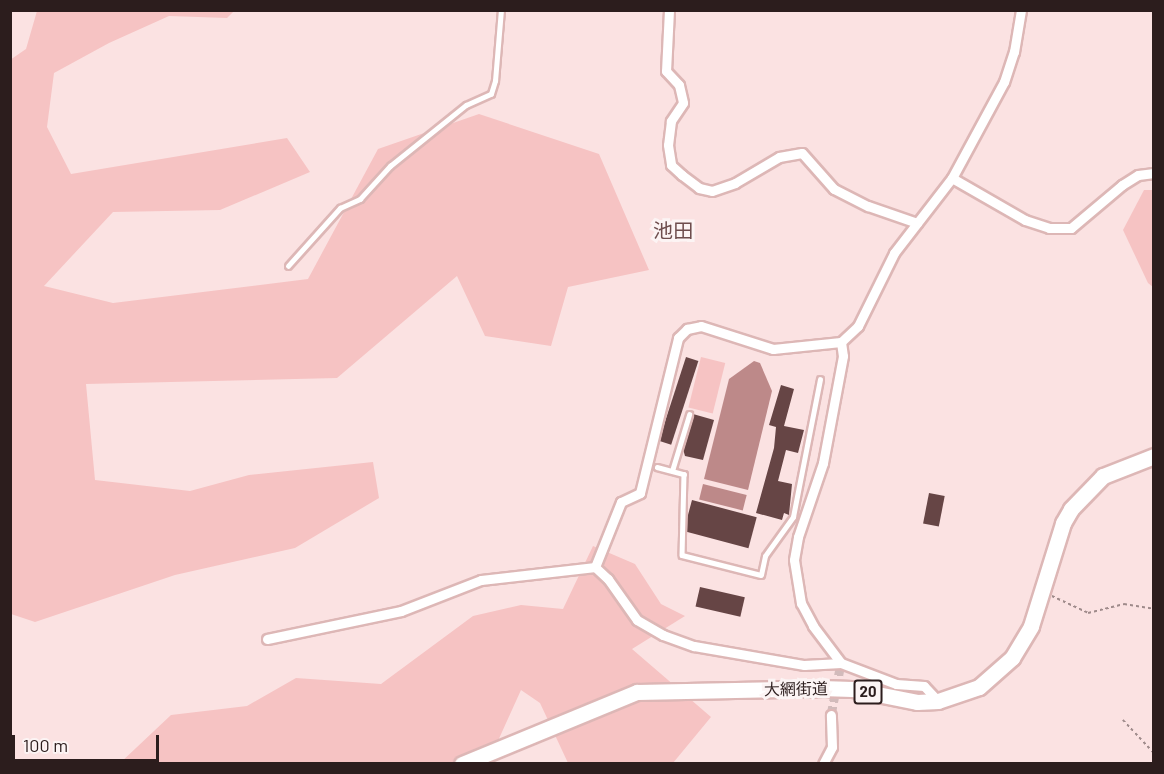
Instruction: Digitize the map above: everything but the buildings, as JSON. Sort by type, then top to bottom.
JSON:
[{"type":"main road","name":"大網街道","points":[[462,764],[637,692],[852,689],[917,702],[938,701],[979,687],[998,673],[1022,644],[1043,593],[1063,523],[1081,496],[1103,476],[1154,456]]},
{"type":"street","points":[[669,10],[666,70],[679,85],[683,102],[671,121],[668,145],[671,165],[682,176],[712,191],[735,183],[779,157],[802,153],[834,189],[868,206],[917,223]]},
{"type":"street","points":[[595,567],[621,502],[640,493],[678,338],[682,333],[701,326],[773,349],[841,342],[858,326],[894,253],[952,178],[1004,82],[1014,52],[1021,10]]},
{"type":"street","points":[[952,178],[1025,220],[1049,228],[1071,228],[1122,185],[1138,175],[1154,172]]},
{"type":"street","points":[[841,342],[843,356],[828,439],[808,500],[796,548],[796,582],[813,626],[841,663]]},
{"type":"street","points":[[267,639],[365,621],[422,605],[481,580],[595,567],[608,579],[637,620],[663,635],[694,646],[804,665],[841,663],[896,684],[924,686],[938,701]]},
{"type":"street","points":[[823,764],[832,747],[831,715]]},
{"type":"lane","points":[[288,266],[340,208],[360,199],[390,166],[466,105],[491,94],[495,81],[501,10]]},
{"type":"lane","points":[[657,467],[684,474],[682,555],[760,575],[765,556],[794,517],[820,381]]},
{"type":"lane","points":[[672,471],[689,416]]},
{"type":"lane","points":[[797,497],[808,500]]},
{"type":"path","points":[[1043,593],[1067,600],[1088,613],[1124,604],[1154,609]]},
{"type":"path","points":[[1123,720],[1154,753]]},
{"type":"shaded area","points":[[37,11],[234,11],[227,18],[169,16],[109,43],[54,73],[47,127],[71,174],[287,138],[310,172],[220,210],[113,212],[44,286],[113,303],[308,279],[378,149],[479,114],[599,154],[649,270],[568,287],[551,346],[485,336],[457,276],[337,378],[86,384],[95,480],[190,491],[249,475],[373,462],[379,498],[295,548],[175,575],[35,622],[11,614],[10,60],[26,49]]},
{"type":"shaded area","points":[[1144,190],[1153,190],[1153,287],[1148,283],[1123,230]]},
{"type":"shaded area","points":[[701,357],[725,363],[713,414],[688,407]]},
{"type":"shaded area","points":[[754,361],[760,363],[772,391],[748,490],[704,479],[729,379]]},
{"type":"shaded area","points":[[703,484],[747,495],[743,510],[699,500]]},
{"type":"shaded area","points":[[593,546],[635,564],[661,604],[685,616],[632,649],[711,717],[673,763],[568,763],[540,703],[521,690],[488,763],[119,764],[171,715],[247,706],[296,678],[381,684],[473,616],[521,605],[563,609]]},
{"type":"tunnel","points":[[831,715],[841,663]]},
{"type":"district","name":"池田","points":[[673,230]]}]
